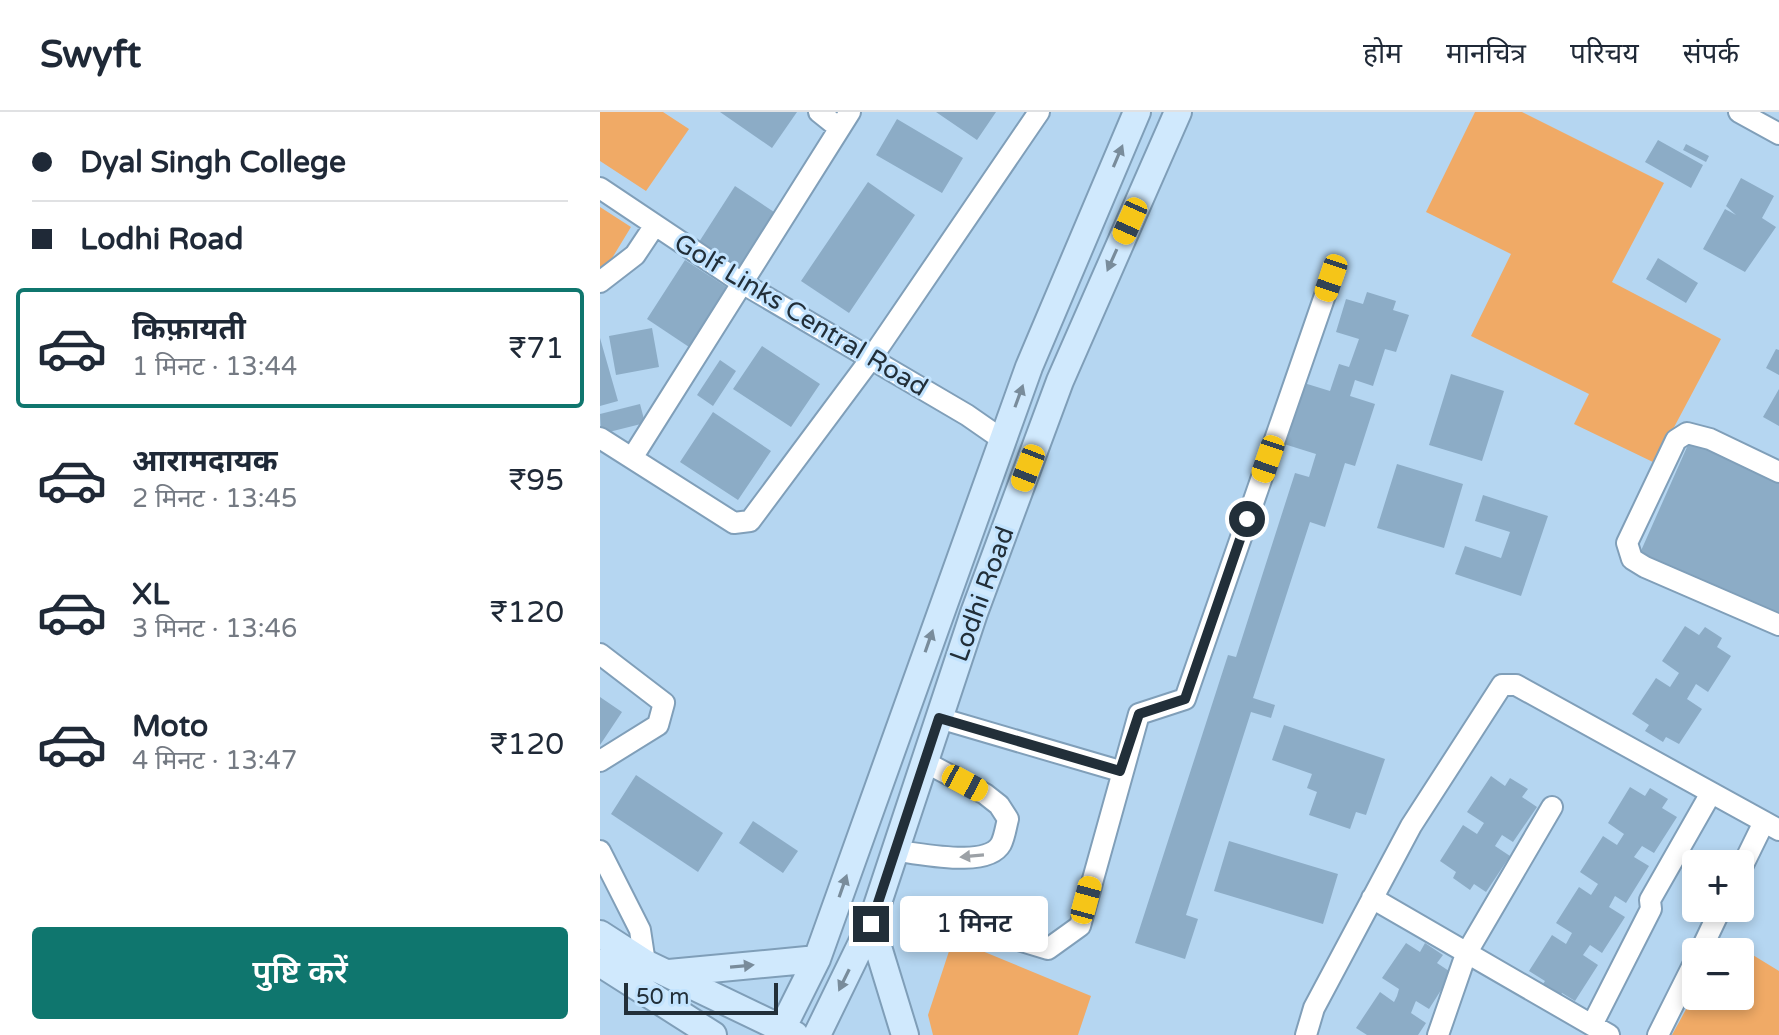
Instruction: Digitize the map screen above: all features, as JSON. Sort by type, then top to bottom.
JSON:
[{"type":"main road","name":"Lodhi Road","points":[[786,1033],[817,959],[1029,367],[1137,112]]},
{"type":"main road","name":"Lodhi Road","points":[[817,1035],[871,924],[939,718],[1060,381],[1178,112]]},
{"type":"main road","points":[[871,924],[905,1035]]},
{"type":"main road","points":[[600,934],[656,968],[786,1033]]},
{"type":"main road","points":[[656,968],[817,959]]},
{"type":"main road","points":[[600,963],[713,1035]]},
{"type":"main road","points":[[651,996],[678,1035]]},
{"type":"street","points":[[632,458],[844,120],[819,112]]},
{"type":"street","points":[[600,438],[734,523],[750,521],[870,360],[1039,112]]},
{"type":"street","points":[[1739,112],[1779,134]]},
{"type":"street","name":"Golf Links Central Road","points":[[600,188],[742,283],[967,415],[1003,440]]},
{"type":"street","points":[[600,282],[635,255],[655,225]]},
{"type":"street","points":[[963,923],[1048,949],[1080,926],[1120,771],[1139,714],[1185,699],[1331,278]]},
{"type":"street","points":[[1779,472],[1710,439],[1687,433],[1676,440],[1627,543],[1632,559],[1645,567],[1779,625]]},
{"type":"street","points":[[600,654],[664,703],[658,725],[600,761]]},
{"type":"street","points":[[1306,1035],[1314,1008],[1411,826],[1502,685],[1516,685],[1772,826],[1754,851]]},
{"type":"street","points":[[939,718],[1120,771]]},
{"type":"street","points":[[896,851],[970,859],[991,854],[1000,845],[1008,819],[999,805],[925,762]]},
{"type":"street","points":[[1372,898],[1600,1030],[1651,909],[1650,900],[1711,793]]},
{"type":"street","points":[[1438,1035],[1466,954],[1552,807]]},
{"type":"street","points":[[600,851],[656,968]]},
{"type":"street","points":[[1658,1035],[1682,987]]},
{"type":"shaded area","points":[[600,112],[663,112],[689,129],[646,191],[600,161]]},
{"type":"shaded area","points":[[1475,112],[1522,112],[1664,183],[1612,282],[1721,339],[1655,463],[1574,424],[1589,394],[1471,336],[1511,254],[1426,212]]},
{"type":"shaded area","points":[[600,207],[631,227],[600,278]]},
{"type":"shaded area","points":[[953,939],[1091,996],[1078,1035],[933,1035],[928,1015]]},
{"type":"shaded area","points":[[1754,956],[1779,971],[1779,1035],[1672,1035],[1686,1010],[1754,1010]]},
{"type":"building","points":[[720,112],[797,112],[772,148]]},
{"type":"building","points":[[936,112],[996,112],[977,140]]},
{"type":"building","points":[[897,119],[963,158],[942,193],[876,155]]},
{"type":"building","points":[[1658,140],[1703,165],[1691,188],[1645,162]]},
{"type":"building","points":[[1686,144],[1709,156],[1706,162],[1683,150]]},
{"type":"building","points":[[1741,178],[1774,196],[1762,218],[1776,227],[1745,272],[1703,249],[1725,209],[1736,215],[1726,206]]},
{"type":"building","points":[[868,182],[915,215],[849,313],[801,281]]},
{"type":"building","points":[[735,186],[780,216],[744,272],[699,242]]},
{"type":"building","points":[[1658,258],[1698,283],[1686,303],[1646,279]]},
{"type":"building","points":[[685,260],[731,290],[692,349],[647,319]]},
{"type":"building","points":[[1367,292],[1396,301],[1393,310],[1409,315],[1396,352],[1385,349],[1373,386],[1355,380],[1350,396],[1375,404],[1355,466],[1345,463],[1325,527],[1310,522],[1253,698],[1275,705],[1271,718],[1251,712],[1186,915],[1198,919],[1185,959],[1135,943],[1228,655],[1236,657],[1295,473],[1309,477],[1316,454],[1284,444],[1304,383],[1330,391],[1339,364],[1349,367],[1359,339],[1336,332],[1346,299],[1363,304]]},
{"type":"building","points":[[652,328],[659,367],[616,375],[609,336]]},
{"type":"building","points":[[600,338],[618,401],[600,406]]},
{"type":"building","points":[[762,346],[820,384],[791,427],[733,389]]},
{"type":"building","points":[[1776,349],[1779,350],[1779,375],[1766,368]]},
{"type":"building","points":[[720,360],[736,371],[713,406],[697,395]]},
{"type":"building","points":[[1451,374],[1504,391],[1482,461],[1429,445]]},
{"type":"building","points":[[1779,389],[1779,426],[1763,417]]},
{"type":"building","points":[[640,404],[645,423],[601,434],[600,414]]},
{"type":"building","points":[[713,412],[771,451],[738,500],[680,462]]},
{"type":"building","points":[[1691,438],[1779,480],[1779,616],[1640,553]]},
{"type":"building","points":[[1397,464],[1463,484],[1444,548],[1377,528]]},
{"type":"building","points":[[1483,495],[1548,516],[1521,596],[1455,574],[1465,546],[1501,558],[1510,532],[1475,521]]},
{"type":"building","points":[[1685,626],[1699,635],[1705,627],[1722,638],[1717,647],[1731,656],[1708,692],[1696,684],[1687,699],[1702,709],[1679,744],[1666,737],[1663,742],[1645,731],[1649,725],[1632,714],[1656,678],[1670,687],[1679,673],[1662,661]]},
{"type":"building","points":[[600,697],[622,712],[600,745]]},
{"type":"building","points":[[1284,725],[1385,759],[1366,815],[1356,812],[1350,829],[1309,815],[1317,792],[1307,788],[1312,774],[1272,760]]},
{"type":"building","points":[[636,775],[723,833],[698,872],[611,814]]},
{"type":"building","points":[[1491,776],[1505,786],[1510,778],[1528,789],[1522,797],[1537,807],[1513,842],[1502,835],[1495,846],[1510,856],[1486,892],[1474,884],[1470,890],[1453,878],[1456,872],[1440,861],[1463,825],[1477,834],[1484,823],[1467,812]]},
{"type":"building","points":[[1630,787],[1645,796],[1650,788],[1668,799],[1662,808],[1677,817],[1654,853],[1642,846],[1634,857],[1649,866],[1626,903],[1615,896],[1609,907],[1625,917],[1602,953],[1590,945],[1583,955],[1598,965],[1575,1001],[1562,993],[1559,999],[1541,987],[1545,981],[1529,971],[1552,935],[1566,944],[1572,933],[1556,923],[1579,887],[1591,895],[1598,884],[1580,872],[1603,836],[1617,845],[1624,834],[1608,823]]},
{"type":"building","points":[[753,821],[798,851],[783,873],[739,843]]},
{"type":"building","points":[[1229,841],[1338,874],[1323,924],[1214,891]]},
{"type":"building","points":[[1406,943],[1420,952],[1425,943],[1443,955],[1437,963],[1452,973],[1429,1009],[1416,1001],[1411,1013],[1426,1023],[1418,1035],[1367,1035],[1356,1028],[1380,992],[1394,1002],[1399,989],[1382,978]]},
{"type":"route","points":[[871,924],[939,718],[1120,771],[1139,714],[1185,699],[1247,519]]}]
